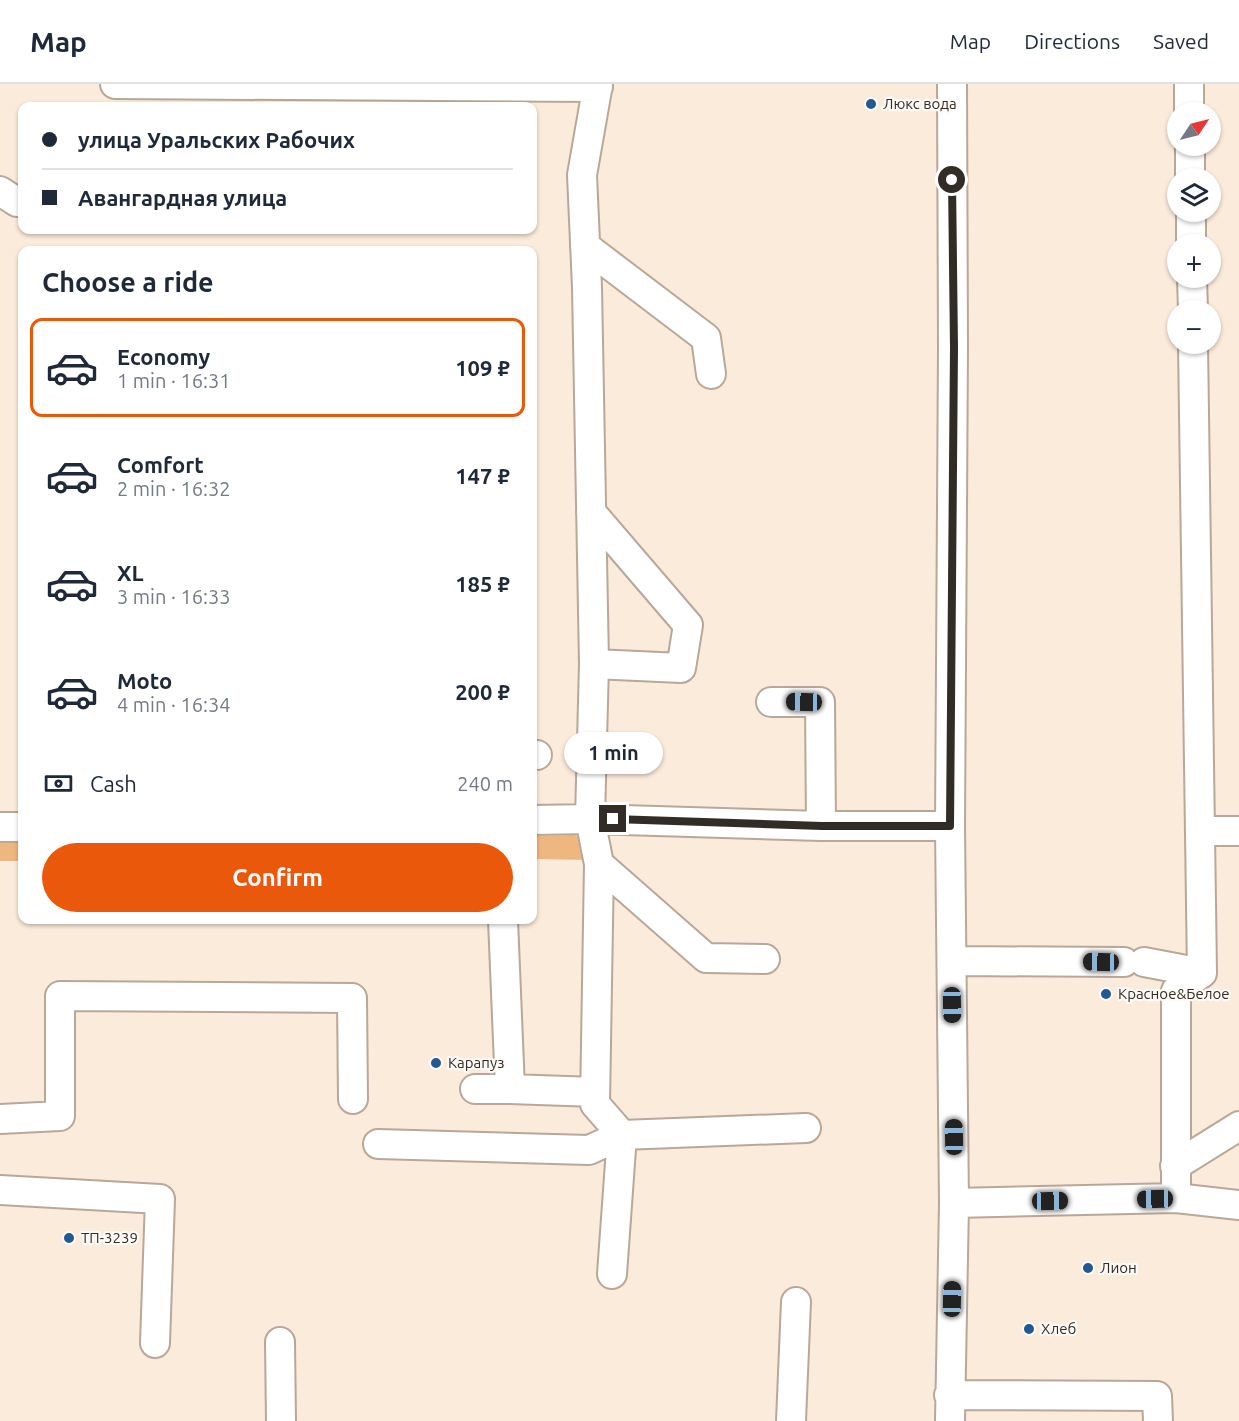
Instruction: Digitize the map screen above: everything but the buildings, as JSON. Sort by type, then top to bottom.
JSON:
[{"type":"street","points":[[115,84],[598,85],[582,175],[594,664],[590,819],[599,864],[595,1104],[622,1135],[612,1274]]},
{"type":"street","points":[[952,84],[954,347],[950,826],[954,1203],[950,1408],[1157,1396],[1158,1421]]},
{"type":"street","points":[[1189,84],[1189,102]]},
{"type":"street","points":[[585,246],[706,338],[711,374]]},
{"type":"street","points":[[1193,354],[1202,973]]},
{"type":"street","points":[[591,512],[688,625],[681,668],[594,664]]},
{"type":"street","points":[[771,702],[820,702],[822,826]]},
{"type":"street","points":[[537,820],[590,819],[822,826],[950,826]]},
{"type":"street","points":[[0,827],[18,827]]},
{"type":"street","points":[[1201,831],[1239,831]]},
{"type":"street","points":[[599,864],[706,958],[765,958]]},
{"type":"street","points":[[503,924],[510,1089]]},
{"type":"street","points":[[952,961],[1134,963],[1202,973]]},
{"type":"street","points":[[1176,1198],[1176,991],[1202,973]]},
{"type":"street","points":[[0,1119],[60,1116],[60,996],[352,998],[353,1099]]},
{"type":"street","points":[[475,1089],[595,1092]]},
{"type":"street","points":[[1175,1166],[1239,1126]]},
{"type":"street","points":[[378,1144],[589,1150],[622,1135],[806,1128]]},
{"type":"street","points":[[0,1190],[160,1199],[155,1343]]},
{"type":"street","points":[[954,1203],[1176,1198],[1239,1205]]},
{"type":"street","points":[[791,1421],[796,1302]]},
{"type":"street","points":[[280,1342],[281,1421]]},
{"type":"shaded area","points":[[575,835],[588,844],[587,860],[537,859],[537,836]]},
{"type":"shaded area","points":[[18,839],[18,861],[0,861],[0,840]]},
{"type":"place","name":"Люкс вода","points":[[871,104]]},
{"type":"place","name":"Красное&Белое","points":[[1106,994]]},
{"type":"place","name":"Карапуз","points":[[436,1063]]},
{"type":"place","name":"ТП-3239","points":[[69,1238]]},
{"type":"place","name":"Лион","points":[[1088,1268]]},
{"type":"place","name":"Хлеб","points":[[1029,1329]]},
{"type":"route","points":[[613,819],[822,826],[950,826],[954,347],[952,180]]}]
